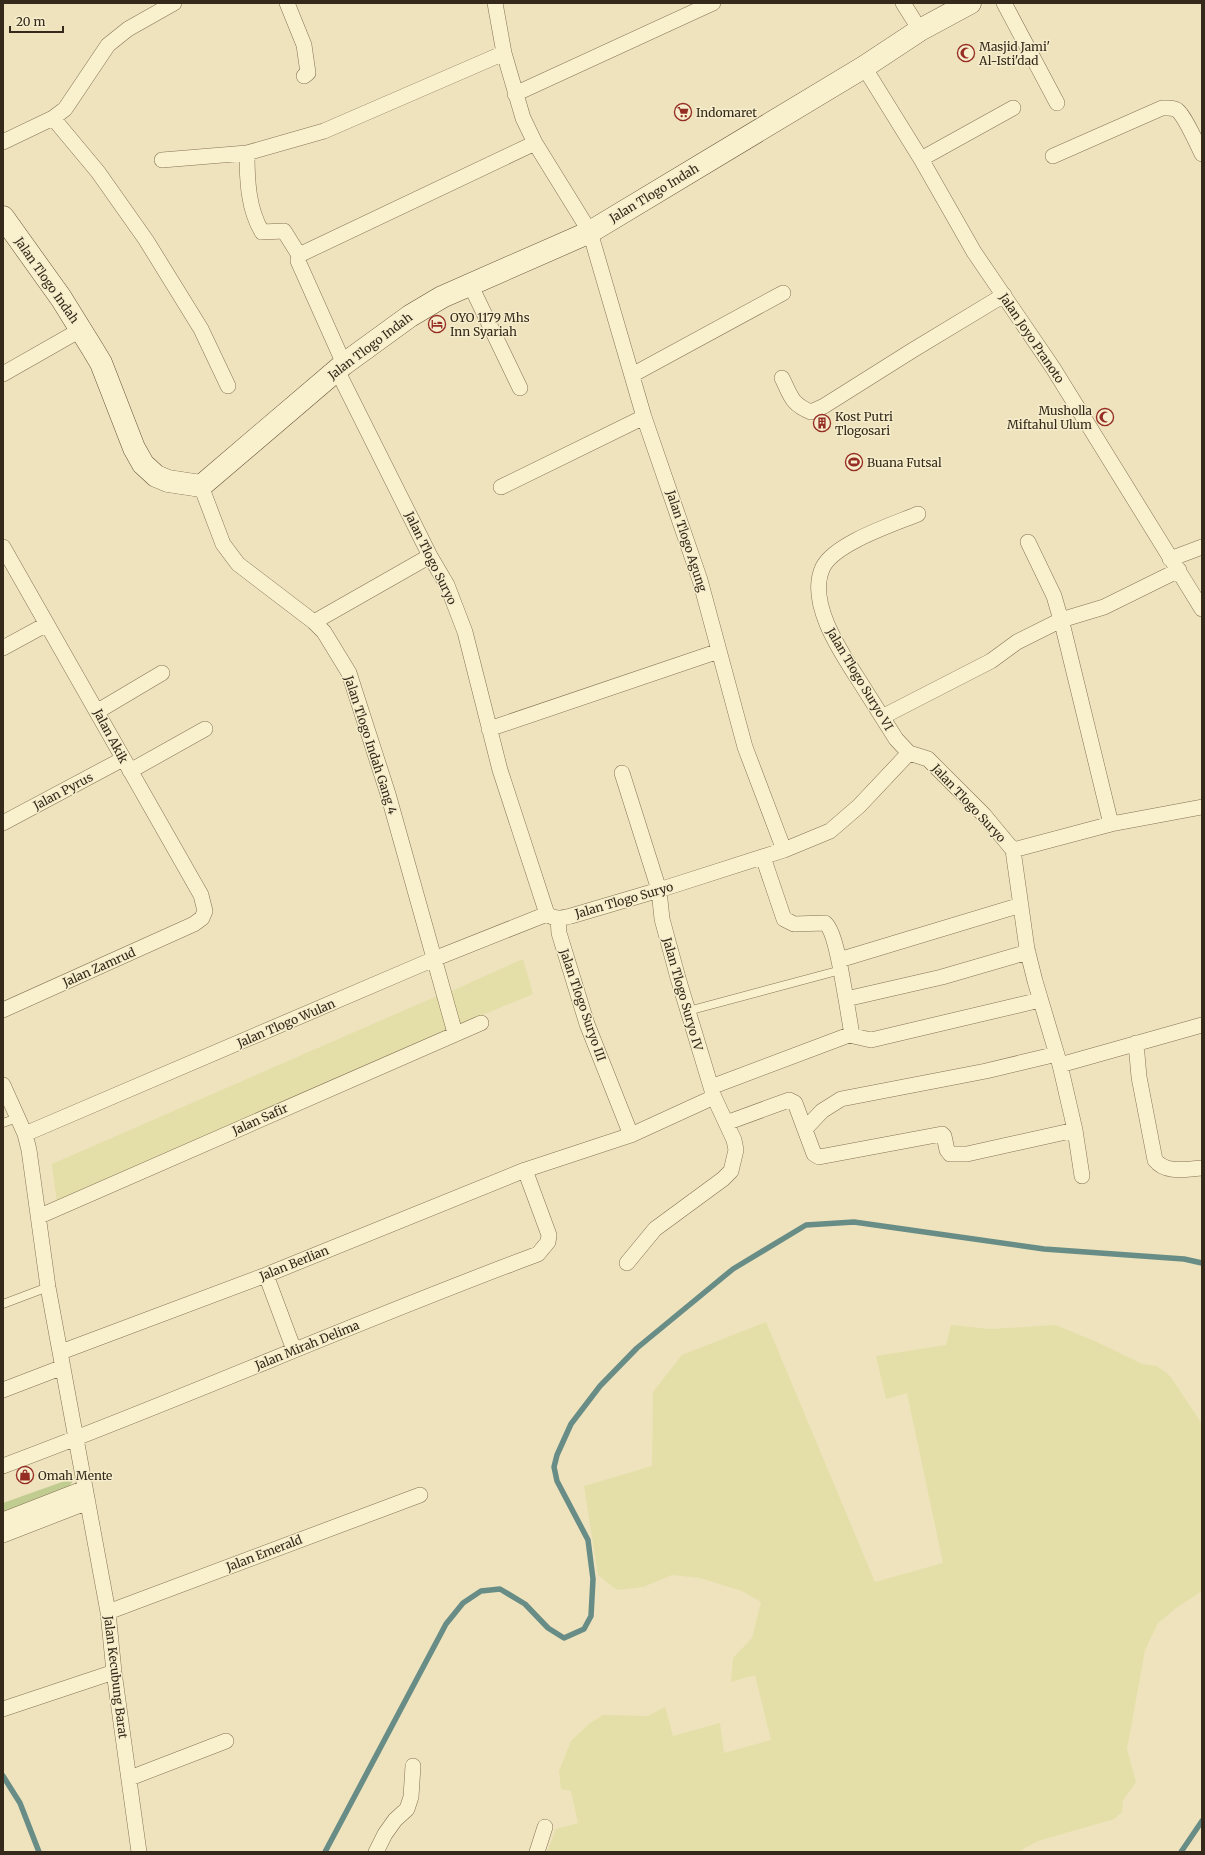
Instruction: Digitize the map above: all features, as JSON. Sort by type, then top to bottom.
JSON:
[{"type":"street","points":[[3,142],[53,118],[65,109],[108,44],[128,29],[174,3]]},
{"type":"street","points":[[287,3],[304,46],[308,73],[304,76]]},
{"type":"street","name":"Jalan Tlogo Agung","points":[[495,3],[504,53],[523,118],[535,143],[590,232],[644,417],[697,572],[745,747],[784,850]]},
{"type":"street","points":[[515,94],[713,3]]},
{"type":"street","points":[[903,3],[920,30]]},
{"type":"street","name":"Jalan Tlogo Indah","points":[[3,217],[82,330],[101,363],[134,448],[143,464],[156,476],[168,481],[201,486],[340,367],[410,316],[442,297],[590,232],[864,67],[920,30],[970,3]]},
{"type":"street","points":[[1004,3],[1056,103]]},
{"type":"street","points":[[162,160],[247,153],[324,131],[504,53]]},
{"type":"street","name":"Jalan Joyo Pranoto","points":[[864,67],[921,160],[974,252],[1066,388],[1202,609]]},
{"type":"street","points":[[921,160],[1014,108]]},
{"type":"street","points":[[1053,156],[1162,108],[1177,110],[1182,116],[1202,154]]},
{"type":"street","points":[[53,118],[98,172],[146,240],[201,329],[228,386]]},
{"type":"street","points":[[247,153],[248,190],[262,232],[284,231],[299,254],[535,143]]},
{"type":"street","name":"Jalan Tlogo Suryo","points":[[299,254],[298,261],[340,367],[430,556],[447,585],[465,632],[489,729],[525,850],[553,916],[659,890],[784,850],[834,828],[859,806],[909,753],[928,759],[984,815],[1012,850],[1111,824],[1202,807]]},
{"type":"street","points":[[470,284],[520,388]]},
{"type":"street","points":[[632,375],[782,293]]},
{"type":"street","points":[[782,378],[793,402],[799,407],[810,412],[824,406],[1004,295]]},
{"type":"street","points":[[3,374],[82,330]]},
{"type":"street","points":[[501,487],[644,417]]},
{"type":"street","name":"Jalan Tlogo Indah Gang 4","points":[[201,486],[224,544],[238,564],[314,622],[324,632],[349,673],[388,794],[455,1033]]},
{"type":"street","name":"Jalan Tlogo Suryo VI","points":[[909,753],[882,717],[834,641],[824,616],[819,597],[820,580],[823,567],[834,554],[859,538],[918,514]]},
{"type":"street","points":[[1028,542],[1054,596],[1071,653],[1111,824]]},
{"type":"street","name":"Jalan Akik","points":[[3,547],[98,711],[126,765],[201,895],[205,911],[202,918],[194,924]]},
{"type":"street","points":[[882,717],[991,661],[1017,642],[1061,620],[1104,607],[1175,565],[1202,547]]},
{"type":"street","points":[[314,622],[430,556]]},
{"type":"street","points":[[3,648],[47,624]]},
{"type":"street","points":[[489,729],[719,651]]},
{"type":"street","points":[[98,711],[162,673]]},
{"type":"street","name":"Jalan Pyrus","points":[[3,823],[205,729]]},
{"type":"street","name":"Jalan Tlogo Suryo IV","points":[[622,773],[659,890],[662,919],[712,1092],[736,1150],[731,1171],[723,1179],[655,1229],[627,1263]]},
{"type":"street","points":[[1012,850],[1028,952],[1040,1000],[1059,1060],[1075,1130],[1082,1176]]},
{"type":"street","points":[[763,857],[784,919],[794,924],[825,923],[828,925],[833,936],[840,965],[852,1035],[871,1040],[1040,1000]]},
{"type":"street","points":[[840,965],[1021,905]]},
{"type":"street","name":"Jalan Tlogo Wulan","points":[[25,1134],[434,959],[553,916]]},
{"type":"street","name":"Jalan Tlogo Suryo III","points":[[553,916],[560,933],[587,1024],[631,1135]]},
{"type":"street","name":"Jalan Zamrud","points":[[3,1010],[194,924]]},
{"type":"street","points":[[846,999],[942,977],[1028,952]]},
{"type":"street","name":"Jalan Safir","points":[[40,1216],[455,1033],[481,1023]]},
{"type":"street","points":[[805,1130],[822,1110],[841,1099],[986,1071],[1059,1060],[1136,1043],[1202,1025]]},
{"type":"street","name":"Jalan Berlian","points":[[61,1352],[266,1275],[525,1170],[631,1135],[712,1092],[852,1035]]},
{"type":"street","points":[[1136,1043],[1139,1077],[1154,1160],[1159,1165],[1166,1168],[1179,1170],[1202,1168]]},
{"type":"street","name":"Jalan Kecubung Barat","points":[[3,1085],[25,1134],[40,1216],[48,1287],[108,1612],[114,1672],[130,1778],[139,1852]]},
{"type":"street","points":[[726,1123],[789,1100],[795,1103],[814,1154],[819,1157],[942,1134],[944,1136],[947,1150],[950,1154],[967,1154],[1075,1130]]},
{"type":"street","name":"Jalan Mirah Delima","points":[[3,1466],[76,1439],[425,1296],[538,1254],[548,1242],[549,1235],[525,1170]]},
{"type":"street","points":[[266,1275],[294,1350]]},
{"type":"street","points":[[3,1390],[63,1367]]},
{"type":"street","points":[[3,1520],[86,1495]]},
{"type":"street","points":[[3,1535],[86,1495]]},
{"type":"street","name":"Jalan Emerald","points":[[108,1612],[420,1495]]},
{"type":"street","points":[[3,1709],[114,1672]]},
{"type":"street","points":[[130,1778],[226,1741]]},
{"type":"street","points":[[376,1852],[384,1834],[395,1820],[407,1809],[411,1797],[413,1766]]},
{"type":"street","points":[[534,1851],[545,1827]]},
{"type":"lane","points":[[688,1011],[840,965]]},
{"type":"lane","points":[[3,1123],[17,1118]]},
{"type":"lane","points":[[3,1304],[48,1287]]},
{"type":"shaded area","points":[[523,959],[533,994],[456,1026],[447,993]]},
{"type":"shaded area","points":[[437,996],[447,1029],[57,1204],[52,1164]]},
{"type":"shaded area","points":[[766,1322],[875,1582],[943,1563],[907,1393],[886,1399],[876,1356],[946,1345],[951,1325],[991,1329],[1055,1325],[1097,1342],[1142,1364],[1157,1366],[1170,1376],[1202,1424],[1202,1591],[1176,1608],[1158,1623],[1145,1650],[1127,1749],[1136,1782],[1123,1800],[1122,1812],[1114,1819],[1038,1841],[1023,1849],[1021,1852],[547,1852],[556,1829],[578,1823],[571,1791],[561,1789],[559,1771],[571,1741],[590,1723],[603,1715],[648,1716],[665,1707],[673,1736],[720,1723],[724,1753],[771,1740],[755,1675],[731,1682],[733,1658],[752,1638],[761,1602],[742,1591],[700,1578],[672,1575],[643,1587],[617,1590],[598,1575],[584,1486],[652,1466],[653,1392],[682,1355]]},
{"type":"green space","points":[[76,1477],[67,1489],[3,1515],[3,1503]]},
{"type":"waterway","points":[[325,1852],[446,1624],[463,1603],[481,1591],[500,1589],[525,1604],[548,1628],[564,1638],[584,1629],[591,1616],[593,1579],[588,1540],[557,1481],[554,1467],[557,1455],[571,1424],[600,1386],[637,1348],[733,1269],[806,1225],[854,1222],[1044,1249],[1184,1259],[1202,1263]]},
{"type":"waterway","points":[[3,1776],[20,1803],[39,1852]]},
{"type":"waterway","points":[[1181,1852],[1202,1821]]},
{"type":"place","name":"Masjid Jami' Al-Isti'dad","points":[[966,53]]},
{"type":"place","name":"Indomaret","points":[[683,112]]},
{"type":"place","name":"OYO 1179 Mhs Inn Syariah","points":[[437,324]]},
{"type":"place","name":"Musholla Miftahul Ulum","points":[[1105,417]]},
{"type":"place","name":"Kost Putri Tlogosari","points":[[822,423]]},
{"type":"place","name":"Buana Futsal","points":[[854,462]]},
{"type":"place","name":"Omah Mente","points":[[25,1475]]}]
